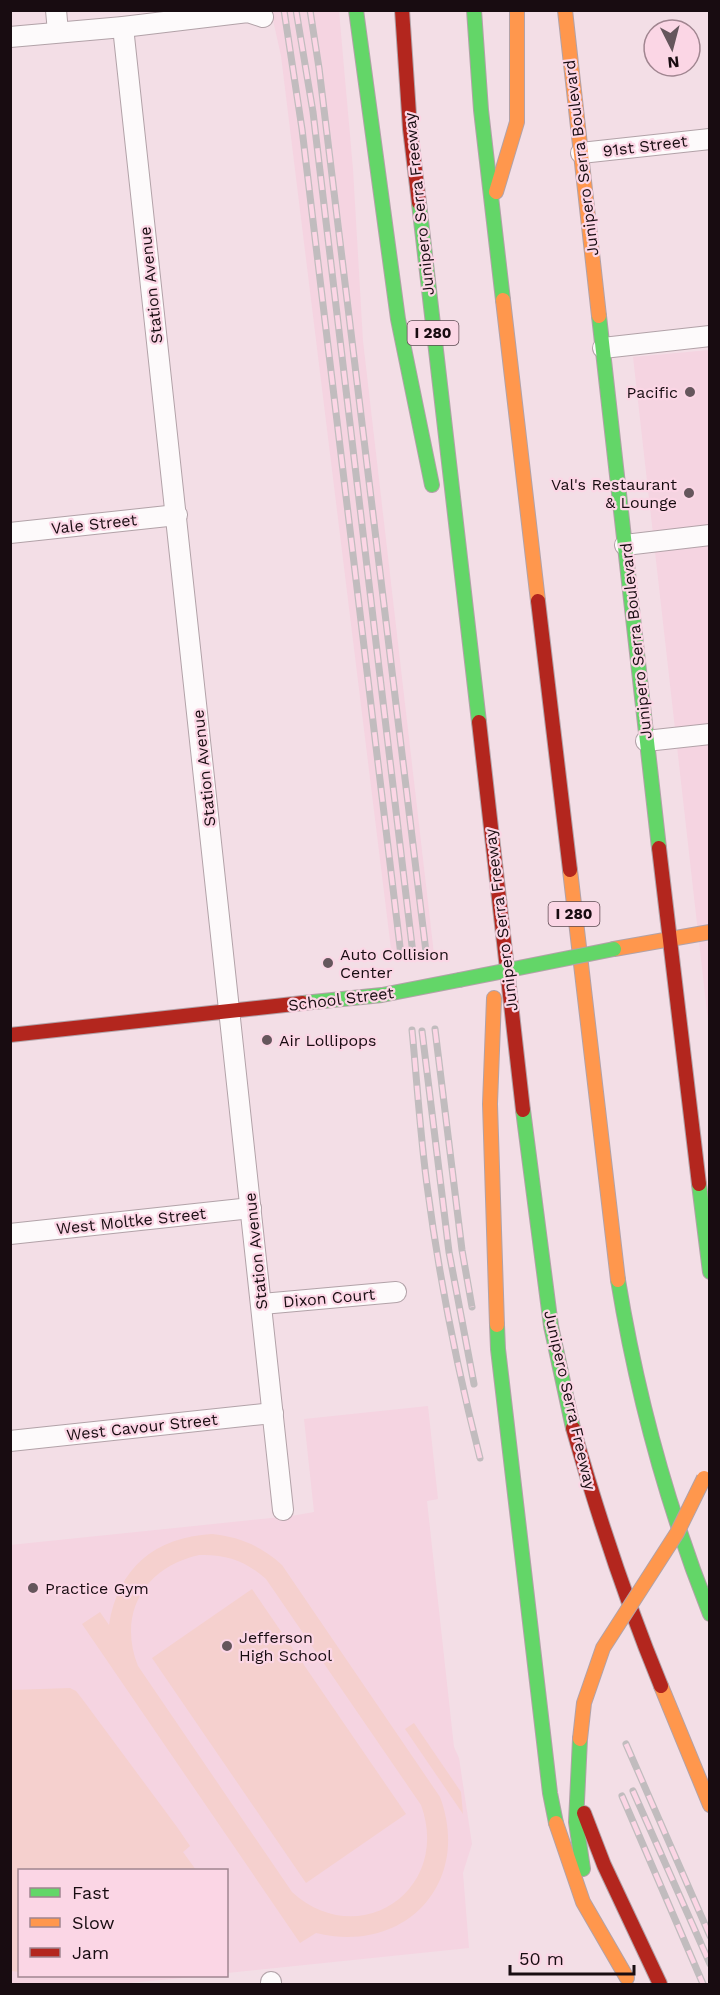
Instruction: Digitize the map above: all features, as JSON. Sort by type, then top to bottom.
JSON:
[{"type":"main road","points":[[356,10],[398,319],[435,495]]},
{"type":"main road","name":"Junipero Serra Freeway","points":[[402,10],[410,129],[542,1266],[565,1394],[592,1497],[640,1635],[710,1805]]},
{"type":"main road","name":"I 280","points":[[474,10],[481,110],[617,1277],[629,1348],[652,1444],[678,1530],[710,1614]]},
{"type":"main road","points":[[493,202],[517,122],[517,10]]},
{"type":"main road","name":"Junipero Serra Boulevard","points":[[565,10],[669,940],[702,1159],[710,1272]]},
{"type":"main road","points":[[442,529],[471,656]]},
{"type":"main road","points":[[498,894],[490,1104],[498,1350],[542,1735],[549,1793],[569,1866],[583,1902],[628,1981]]},
{"type":"main road","name":"School Street","points":[[10,1035],[382,995],[614,949],[710,933]]},
{"type":"main road","points":[[628,1981],[591,1892],[579,1856],[576,1828],[584,1703],[603,1648],[677,1533],[706,1471]]},
{"type":"main road","points":[[578,1795],[604,1865],[660,1984]]},
{"type":"street","points":[[56,10],[58,32]]},
{"type":"street","points":[[10,37],[123,27],[248,12],[262,17]]},
{"type":"street","name":"Station Avenue","points":[[123,27],[283,1510]]},
{"type":"street","name":"91st Street","points":[[581,153],[710,139]]},
{"type":"street","points":[[603,348],[710,336]]},
{"type":"street","name":"Vale Street","points":[[10,533],[177,515]]},
{"type":"street","points":[[625,545],[710,535]]},
{"type":"street","points":[[646,741],[710,734]]},
{"type":"street","name":"West Moltke Street","points":[[10,1234],[251,1208]]},
{"type":"street","name":"Dixon Court","points":[[262,1304],[396,1292]]},
{"type":"street","name":"West Cavour Street","points":[[10,1441],[273,1413]]},
{"type":"shaded area","points":[[271,11],[339,11],[353,169],[363,341],[434,954],[392,957],[281,56]]},
{"type":"shaded area","points":[[709,350],[709,1030],[633,357]]},
{"type":"shaded area","name":"Jefferson High School","points":[[428,1406],[438,1499],[427,1501],[454,1747],[459,1758],[472,1844],[463,1873],[469,1948],[228,1973],[228,1869],[18,1869],[18,1977],[194,1977],[117,1984],[11,1984],[10,1545],[314,1512],[304,1419]]},
{"type":"shaded area","points":[[212,1534],[232,1537],[258,1548],[282,1565],[440,1797],[448,1828],[447,1858],[438,1884],[423,1906],[403,1922],[377,1933],[348,1937],[316,1933],[300,1943],[82,1624],[100,1612],[109,1625],[121,1587],[143,1559],[173,1541]],"holes":[[[199,1555],[227,1557],[243,1563],[266,1579],[421,1805],[427,1836],[423,1863],[411,1886],[393,1903],[370,1914],[345,1916],[318,1909],[292,1892],[138,1666],[132,1647],[131,1628],[140,1595],[150,1581],[164,1570],[180,1561]]]},
{"type":"shaded area","points":[[252,1589],[406,1814],[306,1883],[152,1658]]},
{"type":"shaded area","points":[[70,1688],[76,1691],[190,1846],[183,1852],[195,1869],[18,1869],[18,1972],[11,1971],[11,1690]]},
{"type":"shaded area","points":[[414,1723],[461,1792],[463,1814],[405,1729]]},
{"type":"railway","points":[[284,10],[302,129],[401,955]]},
{"type":"railway","points":[[296,10],[313,112],[413,954]]},
{"type":"railway","points":[[310,10],[319,68],[426,952]]},
{"type":"railway","points":[[435,1029],[462,1250],[472,1307]]},
{"type":"railway","points":[[412,1030],[425,1166],[437,1254],[456,1356],[480,1458]]},
{"type":"railway","points":[[422,1031],[449,1252],[474,1384]]},
{"type":"railway","points":[[626,1744],[710,1936]]},
{"type":"railway","points":[[633,1791],[710,1964]]},
{"type":"railway","points":[[622,1796],[703,1984]]},
{"type":"traffic: fast","points":[[356,10],[398,319],[432,485]]},
{"type":"traffic: fast","points":[[474,10],[481,110],[503,300]]},
{"type":"traffic: fast","points":[[419,203],[479,722]]},
{"type":"traffic: fast","points":[[599,316],[659,848]]},
{"type":"traffic: fast","points":[[459,980],[614,949]]},
{"type":"traffic: fast","points":[[303,1003],[382,995],[459,980]]},
{"type":"traffic: fast","points":[[523,1110],[551,1326],[573,1428]]},
{"type":"traffic: fast","points":[[699,1184],[710,1272]]},
{"type":"traffic: fast","points":[[618,1280],[634,1366],[655,1450],[680,1532],[710,1614]]},
{"type":"traffic: fast","points":[[497,1325],[550,1793],[556,1823]]},
{"type":"traffic: fast","points":[[580,1739],[576,1822],[583,1869]]},
{"type":"traffic: slow","points":[[496,192],[517,122],[517,10]]},
{"type":"traffic: slow","points":[[565,10],[599,316]]},
{"type":"traffic: slow","points":[[503,300],[538,601]]},
{"type":"traffic: slow","points":[[570,870],[618,1280]]},
{"type":"traffic: slow","points":[[614,949],[710,932]]},
{"type":"traffic: slow","points":[[494,998],[490,1104],[497,1325]]},
{"type":"traffic: slow","points":[[580,1739],[584,1703],[603,1648],[677,1533],[704,1478]]},
{"type":"traffic: slow","points":[[661,1686],[710,1805]]},
{"type":"traffic: slow","points":[[556,1823],[583,1902],[627,1978]]},
{"type":"traffic: jam","points":[[402,10],[410,129],[419,203]]},
{"type":"traffic: jam","points":[[538,601],[570,870]]},
{"type":"traffic: jam","points":[[479,722],[523,1110]]},
{"type":"traffic: jam","points":[[659,848],[699,1184]]},
{"type":"traffic: jam","points":[[10,1035],[303,1003]]},
{"type":"traffic: jam","points":[[573,1428],[613,1558],[661,1686]]},
{"type":"traffic: jam","points":[[584,1813],[604,1865],[660,1984]]},
{"type":"place","name":"Pacific","points":[[690,392]]},
{"type":"place","name":"Val's Restaurant & Lounge","points":[[689,493]]},
{"type":"place","name":"Auto Collision Center","points":[[328,963]]},
{"type":"place","name":"Air Lollipops","points":[[267,1040]]},
{"type":"place","name":"Practice Gym","points":[[33,1588]]},
{"type":"place","name":"Jefferson High School","points":[[227,1646]]}]
